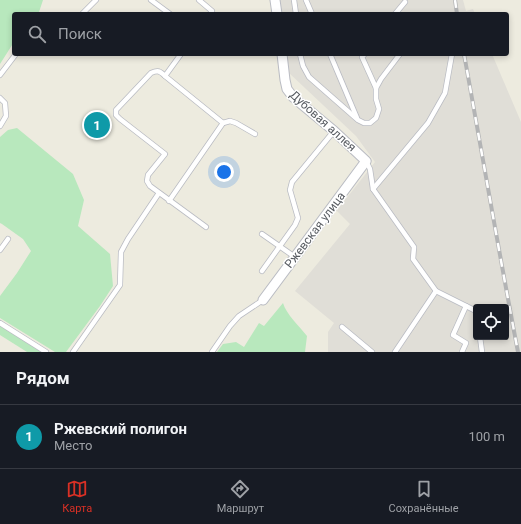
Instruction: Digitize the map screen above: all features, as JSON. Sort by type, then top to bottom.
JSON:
[{"type":"street","points":[[275,0],[277,12]]},
{"type":"street","name":"Дубовая аллея","points":[[282,56],[287,89],[293,97],[334,130],[366,161]]},
{"type":"street","name":"Ржевская улица","points":[[263,300],[366,161]]},
{"type":"lane","points":[[84,12],[96,0]]},
{"type":"lane","points":[[151,0],[167,12]]},
{"type":"lane","points":[[199,0],[212,12]]},
{"type":"lane","points":[[294,0],[296,12]]},
{"type":"lane","points":[[306,0],[311,12]]},
{"type":"lane","points":[[397,12],[405,2]]},
{"type":"lane","points":[[0,75],[14,56]]},
{"type":"lane","points":[[165,76],[180,56]]},
{"type":"lane","points":[[300,56],[303,66],[309,77],[364,124],[370,123],[376,118],[378,109],[376,88],[363,56]]},
{"type":"lane","points":[[331,56],[358,120]]},
{"type":"lane","points":[[376,88],[398,56]]},
{"type":"lane","points":[[373,189],[428,123],[445,93],[452,56]]},
{"type":"lane","points":[[206,226],[150,186],[147,181],[148,175],[165,154],[120,119],[116,115],[116,110],[151,73],[156,71],[160,72],[223,123]]},
{"type":"lane","points":[[0,98],[5,103],[6,116],[0,126]]},
{"type":"lane","points":[[169,201],[223,123],[230,121],[236,122],[255,134]]},
{"type":"lane","points":[[262,271],[295,225],[298,218],[290,190],[292,182],[334,130]]},
{"type":"lane","points":[[366,161],[370,169],[373,189],[414,247],[413,260],[436,291],[473,310]]},
{"type":"lane","points":[[73,352],[120,285],[122,252],[128,239],[159,193]]},
{"type":"lane","points":[[262,234],[295,257]]},
{"type":"lane","points":[[0,250],[8,239]]},
{"type":"lane","points":[[395,352],[436,291]]},
{"type":"lane","points":[[212,352],[230,326],[239,316],[263,300]]},
{"type":"lane","points":[[462,352],[466,343],[453,335],[466,306]]},
{"type":"lane","points":[[0,323],[46,352]]},
{"type":"lane","points":[[342,327],[372,352]]},
{"type":"lane","points":[[480,340],[482,352]]},
{"type":"shaded area","points":[[279,0],[463,0],[466,11],[473,9],[474,12],[281,12]]},
{"type":"shaded area","points":[[286,56],[493,56],[521,122],[521,352],[328,352],[328,332],[334,323],[295,291],[350,224],[336,210],[375,162],[356,136],[289,73]]},
{"type":"green space","points":[[0,0],[43,0],[39,12],[12,12],[12,45],[0,64]]},
{"type":"green space","points":[[17,128],[73,174],[84,200],[78,226],[110,254],[113,286],[66,352],[55,352],[0,318],[0,296],[31,251],[23,239],[0,223],[0,137],[8,130]]},
{"type":"green space","points":[[283,303],[290,316],[307,336],[305,352],[217,352],[223,344],[236,342],[244,347],[259,323],[264,326]]},
{"type":"green space","points":[[0,325],[43,352],[27,352],[0,335]]},
{"type":"railway","points":[[455,0],[457,12]]},
{"type":"railway","points":[[464,56],[518,352]]},
{"type":"place","name":"Ржевский полигон","points":[[97,125]]}]
